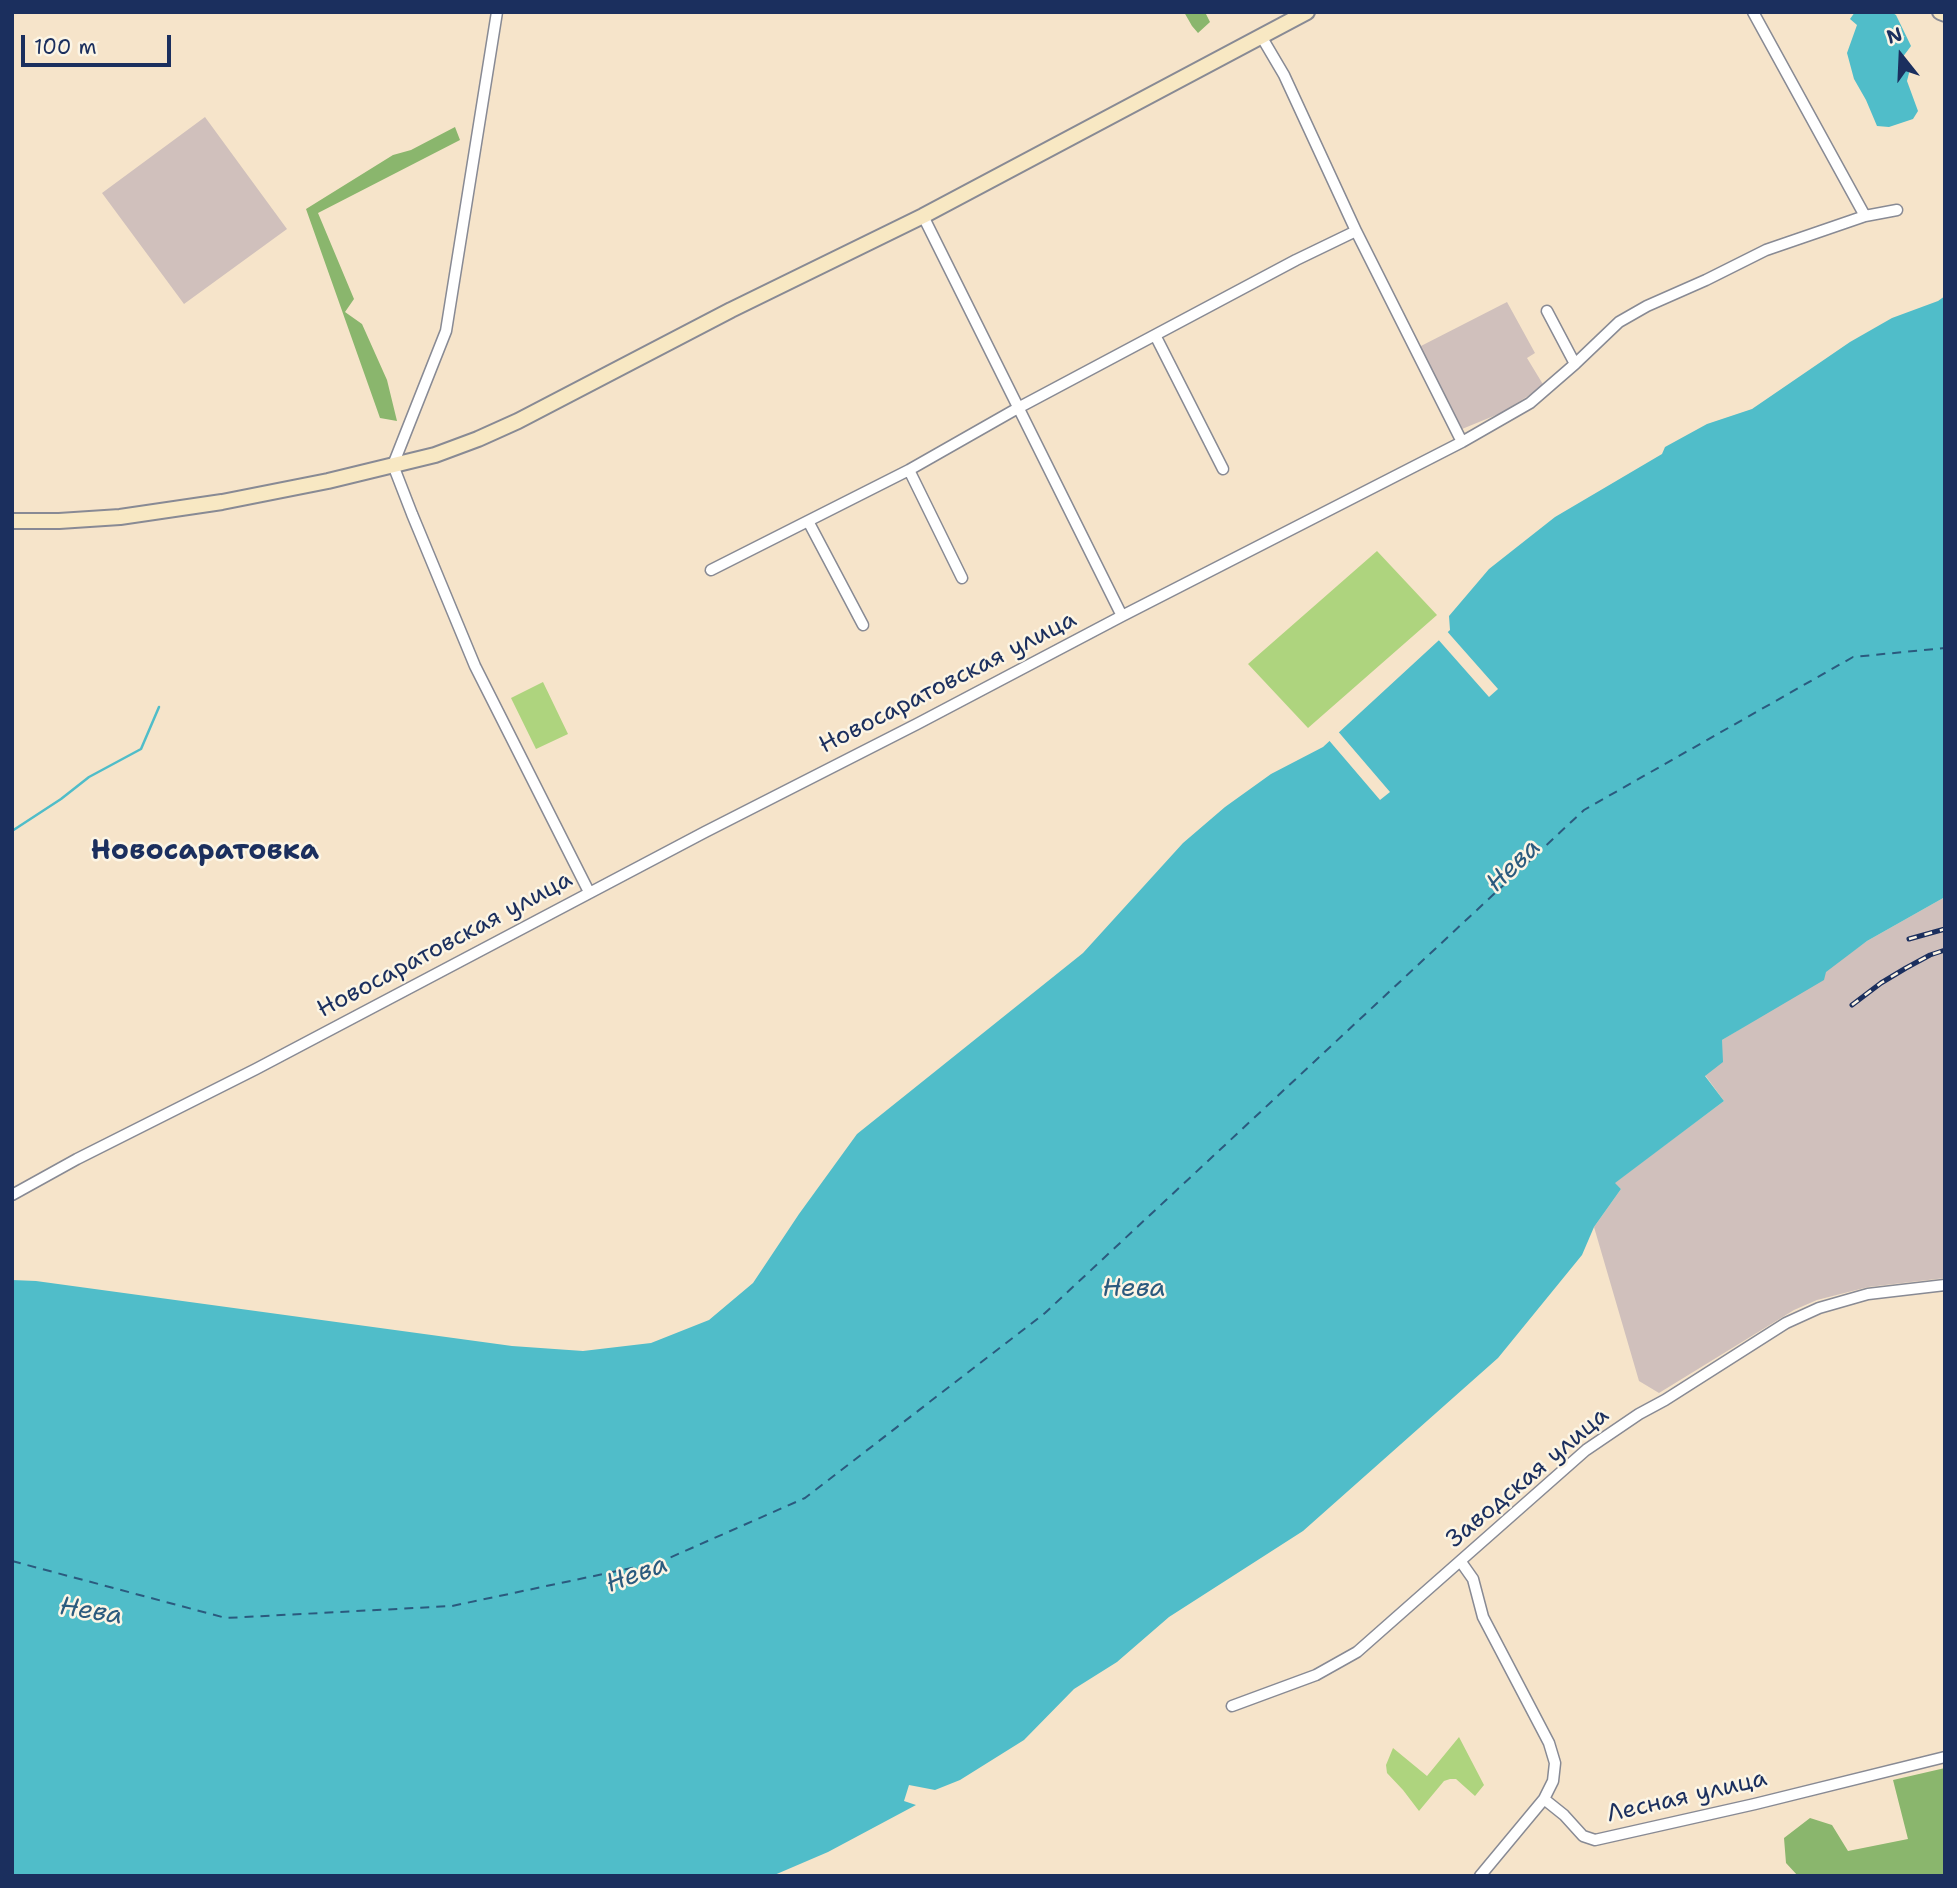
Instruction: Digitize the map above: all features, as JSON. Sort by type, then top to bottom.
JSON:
[{"type":"main road","points":[[12,521],[59,522],[179,510],[275,493],[449,450],[519,421],[731,310],[923,216],[1307,12]]},
{"type":"main road","points":[[1940,12],[1945,14]]},
{"type":"street","points":[[497,12],[446,331],[393,465],[475,666],[590,892]]},
{"type":"street","points":[[1753,12],[1865,216]]},
{"type":"street","points":[[1261,36],[1284,75],[1356,231],[1461,442]]},
{"type":"street","name":"Новосаратовская улица","points":[[12,1195],[590,892],[1461,442],[1530,403],[1619,322],[1647,306],[1766,250],[1865,216],[1897,210]]},
{"type":"street","points":[[923,216],[1122,616]]},
{"type":"street","points":[[711,570],[909,470],[1018,408],[1356,231]]},
{"type":"street","points":[[1547,311],[1575,364]]},
{"type":"street","points":[[1155,335],[1223,469]]},
{"type":"street","points":[[909,470],[962,578]]},
{"type":"street","points":[[807,521],[863,625]]},
{"type":"street","name":"Заводская улица","points":[[1232,1706],[1316,1675],[1357,1652],[1586,1450],[1786,1323],[1819,1308],[1868,1294],[1945,1285]]},
{"type":"street","points":[[1461,1562],[1473,1579],[1483,1617],[1549,1743],[1555,1763],[1553,1782],[1544,1799],[1480,1876]]},
{"type":"street","name":"Лесная улица","points":[[1544,1799],[1564,1815],[1583,1836],[1595,1840],[1945,1757]]},
{"type":"shaded area","points":[[205,117],[287,229],[184,304],[102,193]]},
{"type":"shaded area","points":[[1507,302],[1535,353],[1527,358],[1544,386],[1501,413],[1462,429],[1419,347]]},
{"type":"shaded area","points":[[1945,897],[1945,1278],[1868,1287],[1817,1300],[1794,1310],[1659,1393],[1639,1381],[1594,1227],[1621,1189],[1614,1183],[1724,1101],[1705,1075],[1722,1040],[1766,1013],[1867,941]]},
{"type":"green space","points":[[1184,12],[1205,12],[1210,22],[1198,33]]},
{"type":"green space","points":[[455,127],[460,140],[318,213],[354,299],[345,312],[362,324],[387,380],[397,421],[380,418],[306,209],[393,155],[411,150]]},
{"type":"green space","points":[[1377,551],[1437,615],[1308,728],[1248,664]]},
{"type":"green space","points":[[543,682],[568,734],[536,749],[511,698]]},
{"type":"green space","points":[[1459,1737],[1484,1785],[1475,1796],[1456,1779],[1444,1781],[1419,1811],[1387,1773],[1386,1765],[1393,1748],[1427,1776]]},
{"type":"green space","points":[[1945,1768],[1945,1876],[1798,1876],[1786,1863],[1784,1838],[1810,1818],[1832,1825],[1848,1851],[1908,1839],[1893,1780]]},
{"type":"water","points":[[1855,12],[1891,12],[1896,15],[1911,46],[1902,58],[1910,69],[1907,81],[1918,111],[1913,119],[1889,127],[1877,126],[1854,79],[1847,53],[1857,25],[1850,19]]},
{"type":"water","name":"Нева","points":[[1945,296],[1945,897],[1867,941],[1826,972],[1824,980],[1722,1040],[1723,1062],[1705,1076],[1724,1101],[1615,1183],[1621,1189],[1594,1227],[1582,1255],[1498,1358],[1303,1531],[1169,1617],[1117,1662],[1074,1689],[1024,1740],[960,1780],[935,1790],[909,1785],[904,1801],[916,1805],[828,1852],[772,1876],[12,1876],[12,1280],[36,1281],[512,1346],[583,1351],[651,1343],[709,1320],[753,1283],[857,1134],[1083,953],[1183,843],[1225,807],[1271,774],[1323,747],[1450,630],[1449,616],[1489,569],[1555,517],[1662,454],[1665,447],[1707,424],[1752,409],[1850,342],[1892,318]]},
{"type":"pier","points":[[1445,629],[1498,689],[1489,697],[1436,637]]},
{"type":"pier","points":[[1336,729],[1390,792],[1380,800],[1327,738]]},
{"type":"waterway","points":[[12,831],[89,777],[141,749],[159,707]]},
{"type":"ferry route","points":[[12,1561],[226,1618],[452,1606],[660,1562],[805,1498],[1045,1313],[1584,810],[1853,657],[1945,648]]},
{"type":"railway","points":[[1909,939],[1945,929]]},
{"type":"railway","points":[[1852,1005],[1906,968],[1945,950]]},
{"type":"district","name":"Новосаратовка","points":[[205,852]]}]
